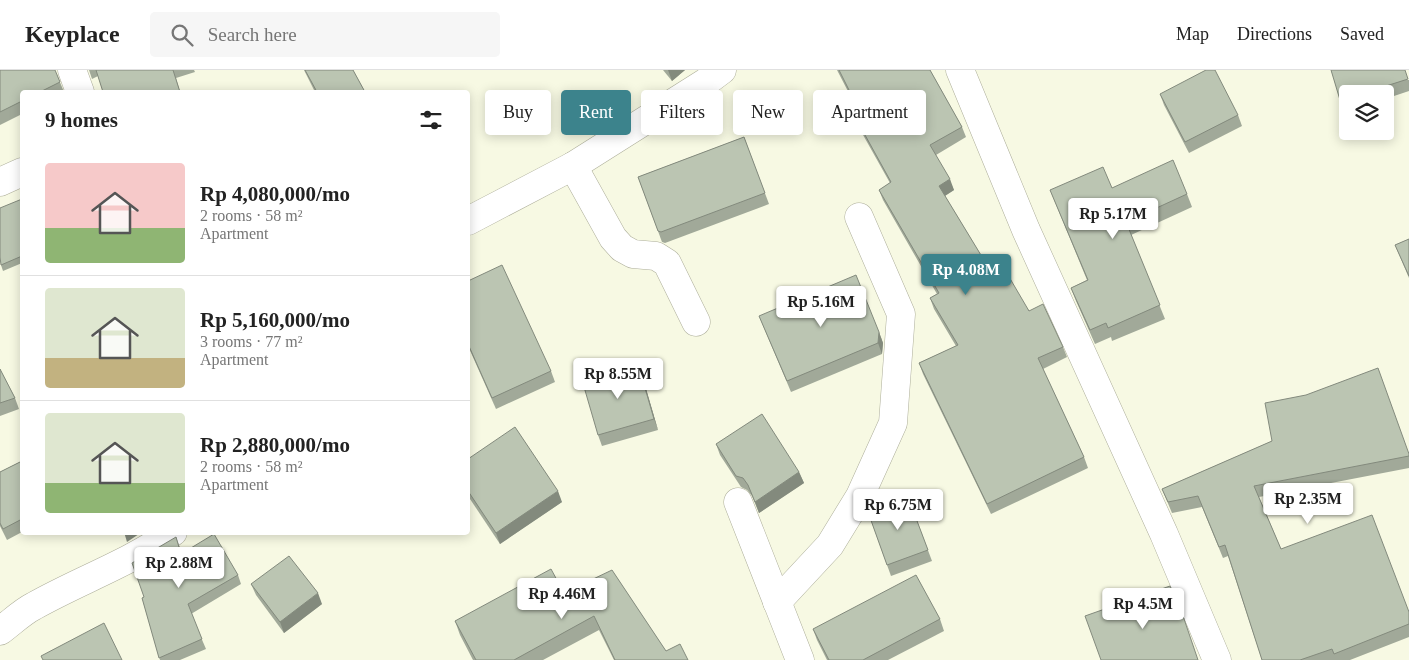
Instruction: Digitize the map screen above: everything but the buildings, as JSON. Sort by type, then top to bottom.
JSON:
[{"type":"street","points":[[72,70],[79,90]]},
{"type":"street","points":[[470,220],[573,166],[722,70]]},
{"type":"street","points":[[960,70],[1026,230],[1164,534],[1217,660]]},
{"type":"street","points":[[573,166],[613,238],[622,248],[633,254],[656,256],[668,263],[696,322]]},
{"type":"street","points":[[0,182],[20,173]]},
{"type":"street","points":[[777,602],[830,545],[860,496],[893,423],[901,314],[859,217]]},
{"type":"street","points":[[738,502],[800,660]]},
{"type":"street","points":[[0,631],[32,606],[123,563],[153,547],[169,535]]}]
